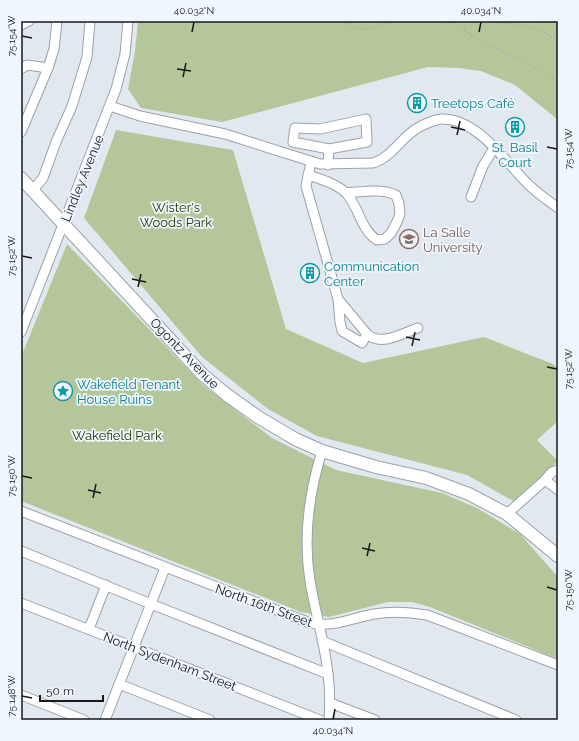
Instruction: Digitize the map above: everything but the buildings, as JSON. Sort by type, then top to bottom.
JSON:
[{"type":"main road","name":"Ogontz Avenue","points":[[21,178],[202,374],[227,395],[258,417],[295,439],[322,451],[376,467],[426,478],[469,494],[507,514],[558,556]]},
{"type":"street","points":[[21,25],[29,21]]},
{"type":"street","points":[[21,132],[24,117],[48,68],[54,49],[57,21]]},
{"type":"street","points":[[32,190],[42,178],[72,106],[87,57],[90,21]]},
{"type":"street","name":"Lindley Avenue","points":[[22,328],[64,224],[77,186],[121,75],[125,54],[128,21]]},
{"type":"street","points":[[21,69],[27,65],[48,68]]},
{"type":"street","points":[[110,106],[140,116],[225,134],[311,162],[328,165],[373,163],[380,161],[384,159],[405,138],[420,127],[441,119],[454,121],[480,133],[530,186],[558,208]]},
{"type":"street","points":[[366,119],[367,142],[329,149],[293,142],[295,128],[320,129],[366,119]]},
{"type":"street","points":[[471,197],[484,166],[494,148]]},
{"type":"street","points":[[328,165],[329,149]]},
{"type":"street","points":[[311,162],[306,186],[338,299],[342,331],[362,344],[367,334]]},
{"type":"street","points":[[308,175],[329,182],[346,193],[359,212],[363,223],[371,236],[377,240],[386,239],[391,233],[400,214],[396,195],[380,191],[346,193]]},
{"type":"street","points":[[338,299],[370,337],[379,340],[391,338],[418,328]]},
{"type":"street","points":[[322,451],[311,493],[307,531],[309,579],[328,674],[330,703],[329,720]]},
{"type":"street","points":[[507,514],[552,472],[558,470]]},
{"type":"street","points":[[545,480],[558,490]]},
{"type":"street","name":"North 16th Street","points":[[21,511],[302,621],[318,625],[331,625],[375,614],[390,612],[427,615],[558,666]]},
{"type":"street","points":[[21,551],[328,674]]},
{"type":"street","points":[[105,720],[165,568]]},
{"type":"street","points":[[89,629],[106,585]]},
{"type":"street","name":"North Sydenham Street","points":[[21,603],[320,720]]},
{"type":"street","points":[[322,641],[516,720]]},
{"type":"street","points":[[119,684],[210,720]]},
{"type":"street","points":[[21,695],[84,720]]},
{"type":"street","points":[[330,703],[376,720]]},
{"type":"path","points":[[341,21],[352,28],[368,29],[395,21]]},
{"type":"path","points":[[443,21],[465,21]]},
{"type":"path","points":[[498,21],[540,29],[558,42]]},
{"type":"path","points":[[451,22],[480,41],[524,61],[558,82]]},
{"type":"green space","points":[[138,21],[558,21],[558,120],[515,85],[481,71],[459,68],[428,67],[222,122],[141,108],[128,89],[135,51]]},
{"type":"green space","name":"Wister's Woods Park","points":[[116,130],[233,150],[286,329],[363,363],[484,337],[553,364],[558,368],[558,421],[537,440],[558,461],[515,502],[467,475],[317,436],[268,409],[202,357],[84,218]]},
{"type":"green space","name":"Wakefield Park","points":[[67,244],[202,384],[272,438],[336,470],[442,493],[477,508],[520,534],[558,577],[558,659],[430,607],[412,602],[388,602],[329,617],[301,612],[21,501],[21,357]]},
{"type":"place","name":"Treetops Café","points":[[417,103]]},
{"type":"place","name":"St. Basil Court","points":[[515,127]]},
{"type":"place","name":"La Salle University","points":[[409,239]]},
{"type":"place","name":"Communication Center","points":[[310,273]]},
{"type":"place","name":"Wakefield Tenant House Ruins","points":[[63,391]]}]
